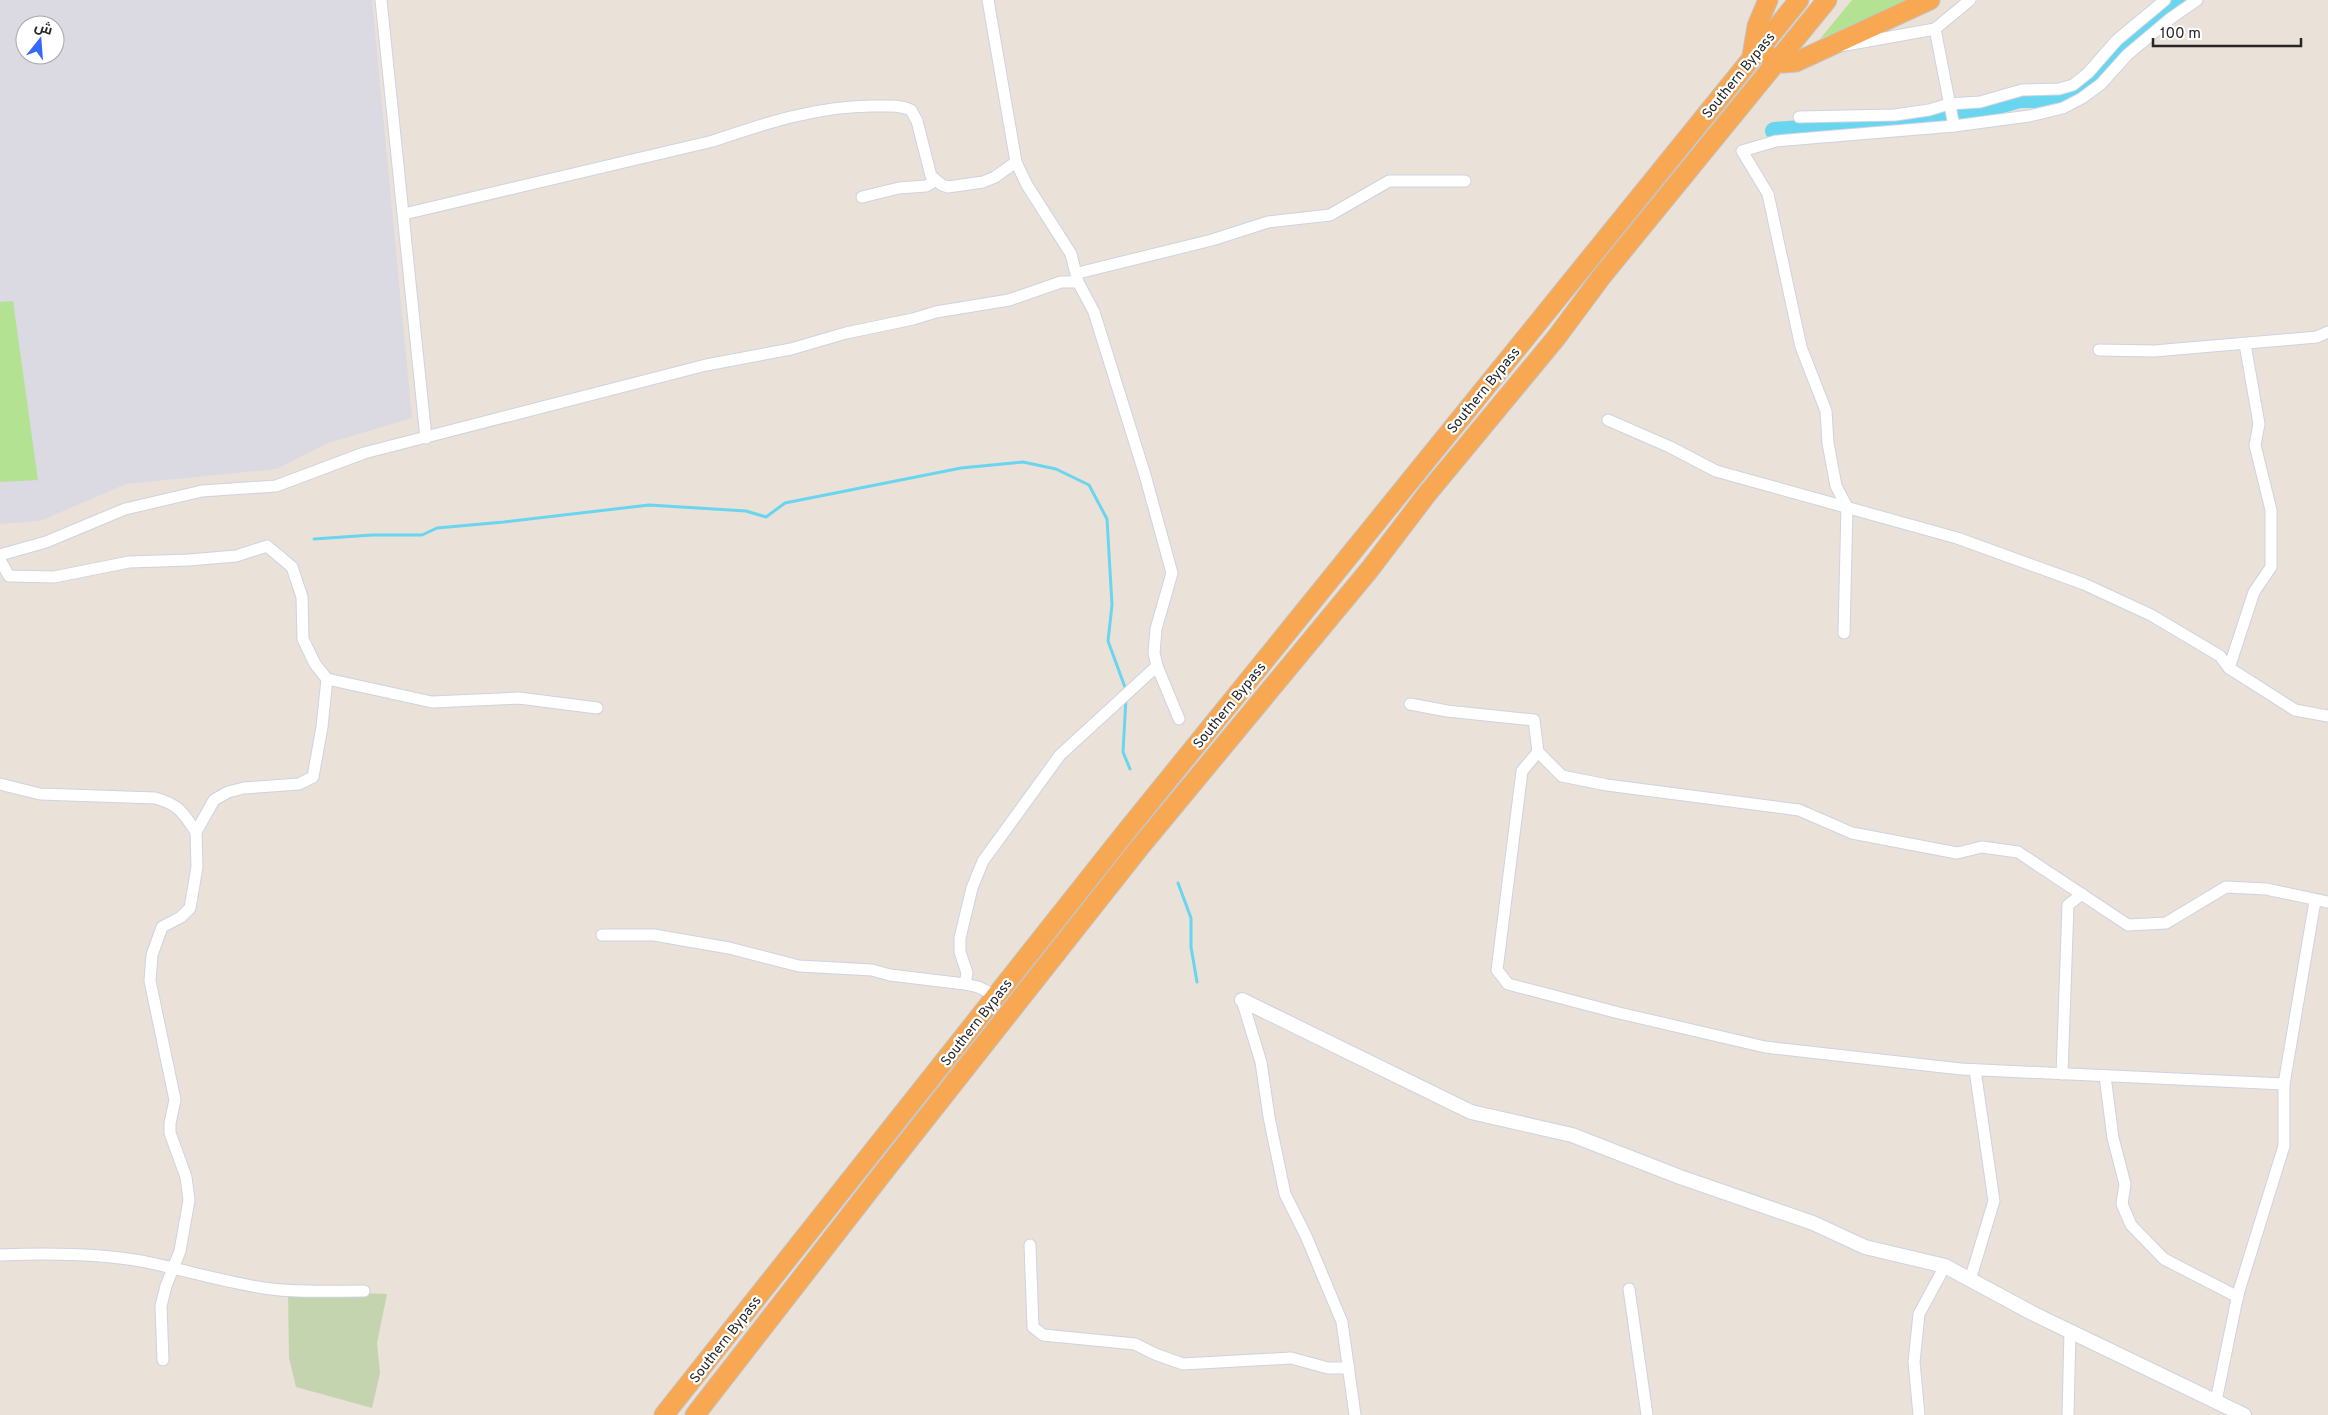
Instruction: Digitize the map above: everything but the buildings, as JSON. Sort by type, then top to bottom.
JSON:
[{"type":"highway","points":[[1768,0],[1757,26],[1756,52],[1777,62],[1790,64],[1930,0]]},
{"type":"highway","name":"Southern Bypass","points":[[664,1415],[1125,833],[1799,0]]},
{"type":"highway","name":"Southern Bypass","points":[[695,1415],[892,1161],[1124,868],[1245,718],[1357,584],[1426,494],[1556,338],[1602,276],[1827,0]]},
{"type":"highway","points":[[709,1415],[726,1376]]},
{"type":"street","points":[[381,0],[426,438]]},
{"type":"street","points":[[988,0],[1016,162],[1027,185],[1071,254],[1078,278],[1094,312],[1126,411],[1172,573],[1156,629],[1154,653],[1157,666],[1179,719]]},
{"type":"street","points":[[1829,46],[1859,44],[1934,29],[1970,0]]},
{"type":"street","points":[[1799,117],[1895,115],[1929,110],[1949,104],[1980,102],[2022,90],[2059,89],[2073,85],[2088,73],[2118,40],[2165,0]]},
{"type":"street","points":[[1844,633],[1847,507],[1836,486],[1828,443],[1826,411],[1801,347],[1768,194],[1742,151],[1776,141],[1954,126],[2029,116],[2063,108],[2082,98],[2101,84],[2127,55],[2164,24],[2198,0]]},
{"type":"street","points":[[1934,29],[1954,126]]},
{"type":"street","points":[[404,214],[713,141],[790,117],[841,107],[898,106],[911,110],[917,121],[931,176],[935,181],[948,187],[983,182],[995,177],[1016,162]]},
{"type":"street","points":[[862,197],[899,188],[926,186],[935,181]]},
{"type":"street","points":[[0,555],[46,542],[125,509],[202,492],[276,486],[364,453],[706,365],[791,349],[846,333],[913,319],[936,312],[1009,300],[1061,282],[1212,240],[1268,222],[1330,215],[1389,181],[1464,181]]},
{"type":"street","points":[[2099,350],[2154,351],[2245,344],[2317,337],[2328,332]]},
{"type":"street","points":[[2229,668],[2254,592],[2271,567],[2271,510],[2255,445],[2259,424],[2245,344]]},
{"type":"street","points":[[1608,420],[1670,447],[1716,471],[1957,538],[2084,584],[2151,615],[2220,656],[2229,668],[2295,710],[2328,716]]},
{"type":"street","points":[[0,560],[9,576],[54,577],[128,562],[236,556],[267,546],[292,567],[302,597],[303,639],[315,664],[327,679],[432,702],[519,698],[597,708]]},
{"type":"street","points":[[965,984],[967,973],[960,952],[960,938],[972,888],[983,861],[1060,755],[1157,666]]},
{"type":"street","points":[[163,1360],[161,1306],[180,1251],[188,1192],[186,1177],[170,1133],[175,1100],[150,981],[152,955],[162,927],[182,917],[190,908],[197,867],[196,832],[214,800],[228,792],[244,788],[299,784],[313,777],[322,727],[327,679]]},
{"type":"street","points":[[1410,704],[1447,711],[1534,720],[1538,752],[1562,776],[1606,785],[1799,810],[1852,834],[1958,853],[1982,847],[2018,852],[2128,925],[2166,923],[2226,887],[2266,889],[2315,901],[2328,902]]},
{"type":"street","points":[[1538,752],[1522,771],[1497,970],[1508,984],[1619,1013],[1765,1047],[1975,1070],[2284,1084]]},
{"type":"street","points":[[0,784],[40,794],[162,800],[170,802],[180,810],[196,832]]},
{"type":"street","points":[[2062,1074],[2068,904],[2082,894]]},
{"type":"street","points":[[2216,1401],[2238,1297],[2284,1146],[2284,1084],[2315,901]]},
{"type":"street","points":[[602,935],[654,935],[729,948],[799,966],[872,970],[965,984],[978,987],[997,996]]},
{"type":"street","points":[[1242,1000],[1471,1112],[1572,1135],[1680,1177],[1813,1223],[1864,1247],[1945,1266],[2070,1331],[2244,1415]]},
{"type":"street","points":[[1242,1000],[1261,1062],[1269,1118],[1285,1194],[1306,1236],[1342,1322],[1355,1415]]},
{"type":"street","points":[[1970,1280],[1994,1201],[1975,1070]]},
{"type":"street","points":[[2105,1076],[2113,1138],[2125,1184],[2122,1204],[2132,1225],[2164,1259],[2238,1297]]},
{"type":"street","points":[[1030,1246],[1033,1327],[1043,1335],[1135,1344],[1155,1354],[1183,1364],[1291,1358],[1328,1368],[1349,1368]]},
{"type":"street","points":[[0,1255],[73,1254],[138,1261],[266,1289],[364,1291]]},
{"type":"street","points":[[1920,1415],[1914,1362],[1919,1314],[1945,1266]]},
{"type":"street","points":[[1629,1289],[1647,1415]]},
{"type":"street","points":[[2068,1415],[2070,1331]]},
{"type":"shaded area","points":[[0,0],[372,0],[412,418],[328,443],[277,469],[126,484],[40,521],[0,524]]},
{"type":"green space","points":[[1852,0],[1912,0],[1820,39]]},
{"type":"green space","points":[[13,301],[38,480],[0,482],[0,302]]},
{"type":"green space","points":[[288,1291],[387,1294],[377,1343],[380,1373],[372,1408],[296,1387],[289,1358]]},
{"type":"waterway","points":[[1774,131],[1861,124],[1891,126],[1985,109],[2019,99],[2043,99],[2073,94],[2098,75],[2116,51],[2178,0]]},
{"type":"waterway","points":[[314,539],[372,535],[422,535],[437,528],[649,505],[746,511],[766,517],[785,503],[961,468],[1023,462],[1056,469],[1089,485],[1107,519],[1112,605],[1108,641],[1126,690]]},
{"type":"waterway","points":[[1126,698],[1123,752],[1130,769]]},
{"type":"waterway","points":[[1178,883],[1191,918],[1191,947],[1197,982]]}]
